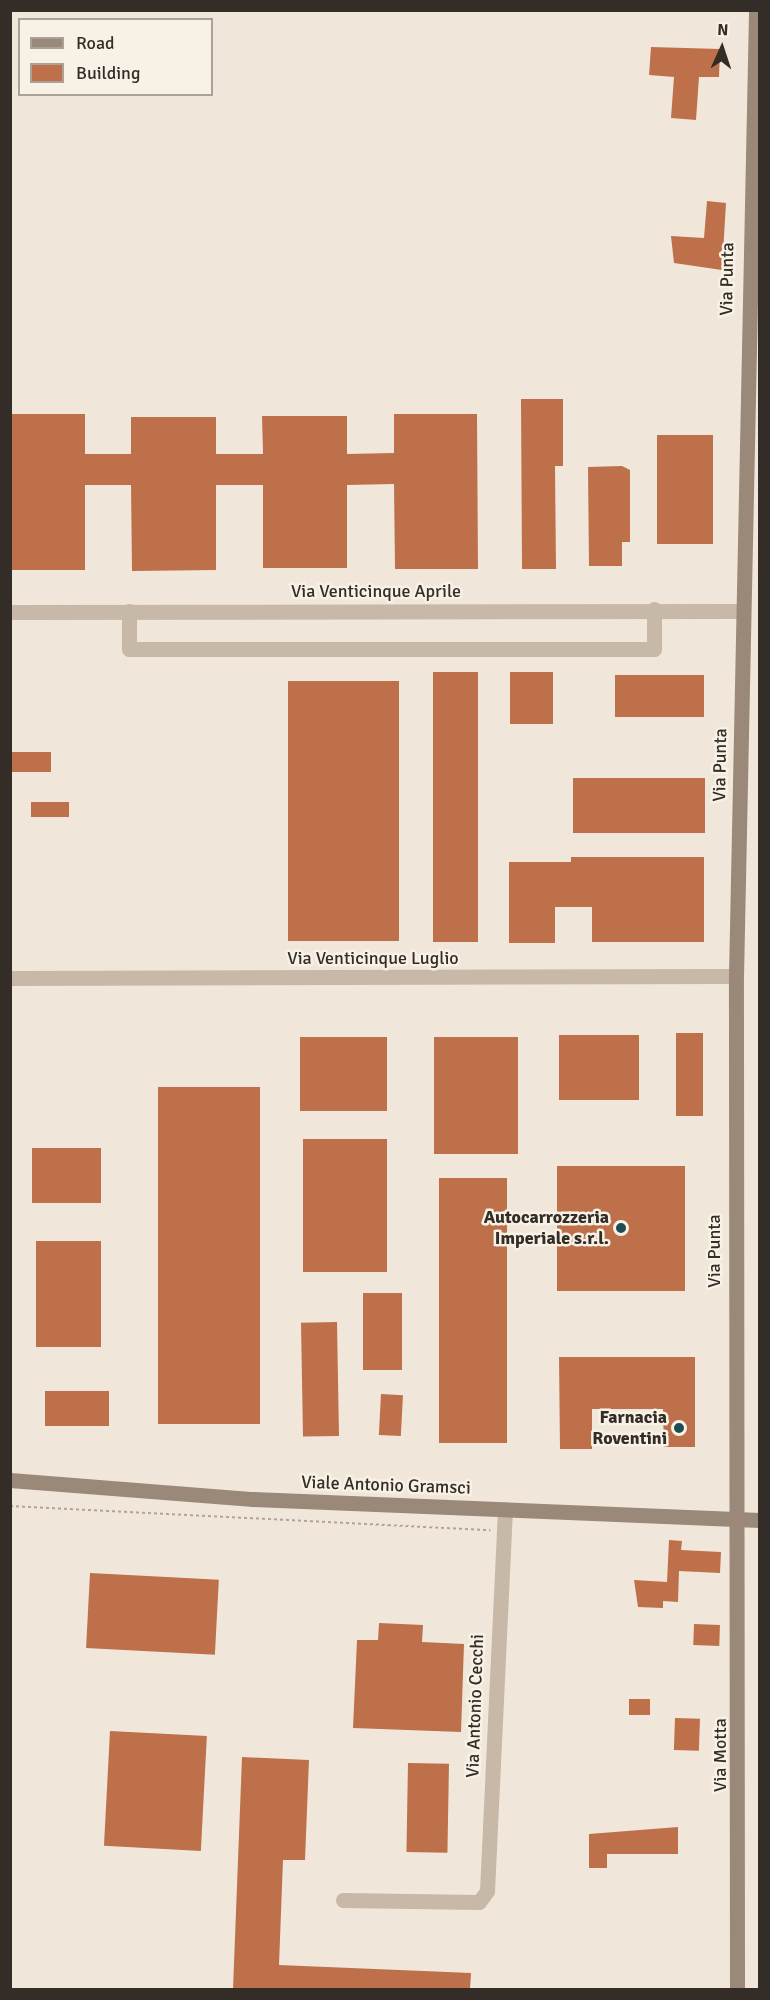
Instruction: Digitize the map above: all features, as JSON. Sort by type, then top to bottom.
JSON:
[{"type":"street","name":"Via Punta","points":[[735,1520],[736,976],[741,611],[756,10]]},
{"type":"street","name":"Via Venticinque Aprile","points":[[10,612],[654,609],[741,611]]},
{"type":"street","points":[[129,611],[129,649],[654,649],[654,609]]},
{"type":"street","name":"Via Venticinque Luglio","points":[[10,978],[736,976]]},
{"type":"street","name":"Viale Antonio Gramsci","points":[[10,1480],[505,1510],[759,1520]]},
{"type":"street","name":"Via Antonio Cecchi","points":[[343,1900],[479,1902],[487,1891],[501,1529],[505,1510]]},
{"type":"street","name":"Via Motta","points":[[735,1520],[740,1660],[737,1989]]},
{"type":"path","points":[[10,1506],[501,1529]]},
{"type":"building","points":[[651,47],[720,49],[719,77],[699,77],[696,120],[671,118],[674,77],[649,75]]},
{"type":"building","points":[[707,201],[726,203],[722,270],[674,263],[671,236],[704,238]]},
{"type":"building","points":[[521,399],[563,399],[563,466],[555,466],[556,569],[522,569]]},
{"type":"building","points":[[10,414],[85,414],[85,454],[131,454],[131,417],[216,417],[216,454],[263,454],[262,416],[347,416],[347,454],[394,453],[394,414],[477,414],[478,569],[395,569],[394,484],[347,485],[347,568],[263,568],[263,485],[216,485],[216,570],[132,571],[131,485],[85,485],[85,570],[10,570]]},
{"type":"building","points":[[657,435],[713,435],[713,544],[657,544]]},
{"type":"building","points":[[622,466],[630,470],[630,542],[622,542],[622,566],[589,566],[588,467]]},
{"type":"building","points":[[433,672],[478,672],[478,942],[433,942]]},
{"type":"building","points":[[510,672],[553,672],[553,724],[510,724]]},
{"type":"building","points":[[615,675],[704,675],[704,717],[615,717]]},
{"type":"building","points":[[288,681],[399,681],[399,941],[288,941]]},
{"type":"building","points":[[10,752],[51,752],[51,772],[10,772]]},
{"type":"building","points":[[573,778],[705,778],[705,833],[573,833]]},
{"type":"building","points":[[31,802],[69,802],[69,817],[31,817]]},
{"type":"building","points":[[571,857],[704,857],[704,942],[592,942],[592,907],[555,907],[555,943],[509,943],[509,862],[571,862]]},
{"type":"building","points":[[676,1033],[703,1033],[703,1116],[676,1116]]},
{"type":"building","points":[[559,1035],[639,1035],[639,1100],[559,1100]]},
{"type":"building","points":[[300,1037],[387,1037],[387,1111],[300,1111]]},
{"type":"building","points":[[434,1037],[518,1037],[518,1154],[434,1154]]},
{"type":"building","points":[[158,1087],[260,1087],[260,1424],[158,1424]]},
{"type":"building","points":[[303,1139],[387,1139],[387,1272],[303,1272]]},
{"type":"building","points":[[32,1148],[101,1148],[101,1203],[32,1203]]},
{"type":"building","name":"Autocarrozzeria Imperiale s.r.l.","points":[[557,1166],[685,1166],[685,1291],[557,1291]]},
{"type":"building","points":[[439,1178],[507,1178],[507,1443],[439,1443]]},
{"type":"building","points":[[36,1241],[101,1241],[101,1347],[36,1347]]},
{"type":"building","points":[[363,1293],[402,1293],[402,1370],[363,1370]]},
{"type":"building","points":[[337,1322],[339,1436],[303,1437],[301,1323]]},
{"type":"building","points":[[559,1357],[695,1357],[695,1447],[664,1447],[663,1409],[592,1409],[592,1449],[560,1449]]},
{"type":"building","points":[[45,1391],[109,1391],[109,1426],[45,1426]]},
{"type":"building","points":[[381,1394],[403,1395],[401,1436],[379,1435]]},
{"type":"building","points":[[669,1540],[682,1541],[681,1550],[721,1552],[720,1573],[679,1571],[678,1602],[663,1601],[663,1608],[638,1607],[634,1580],[667,1582]]},
{"type":"building","points":[[90,1573],[219,1580],[215,1655],[86,1648]]},
{"type":"building","points":[[379,1623],[423,1625],[422,1642],[464,1644],[461,1732],[353,1728],[357,1640],[378,1640]]},
{"type":"building","points":[[694,1624],[720,1625],[719,1646],[693,1645]]},
{"type":"building","points":[[629,1699],[650,1699],[650,1715],[629,1715]]},
{"type":"building","points":[[675,1718],[700,1719],[699,1751],[674,1750]]},
{"type":"building","points":[[110,1731],[207,1736],[201,1851],[104,1846]]},
{"type":"building","points":[[242,1757],[309,1760],[305,1860],[283,1860],[279,1965],[471,1973],[470,1989],[233,1989]]},
{"type":"building","points":[[408,1763],[449,1764],[447,1853],[406,1852]]},
{"type":"building","points":[[678,1827],[678,1854],[607,1854],[607,1868],[589,1868],[589,1834]]},
{"type":"place","name":"Autocarrozzeria Imperiale s.r.l.","points":[[621,1228]]},
{"type":"place","name":"Farnacia Roventini","points":[[679,1428]]}]
